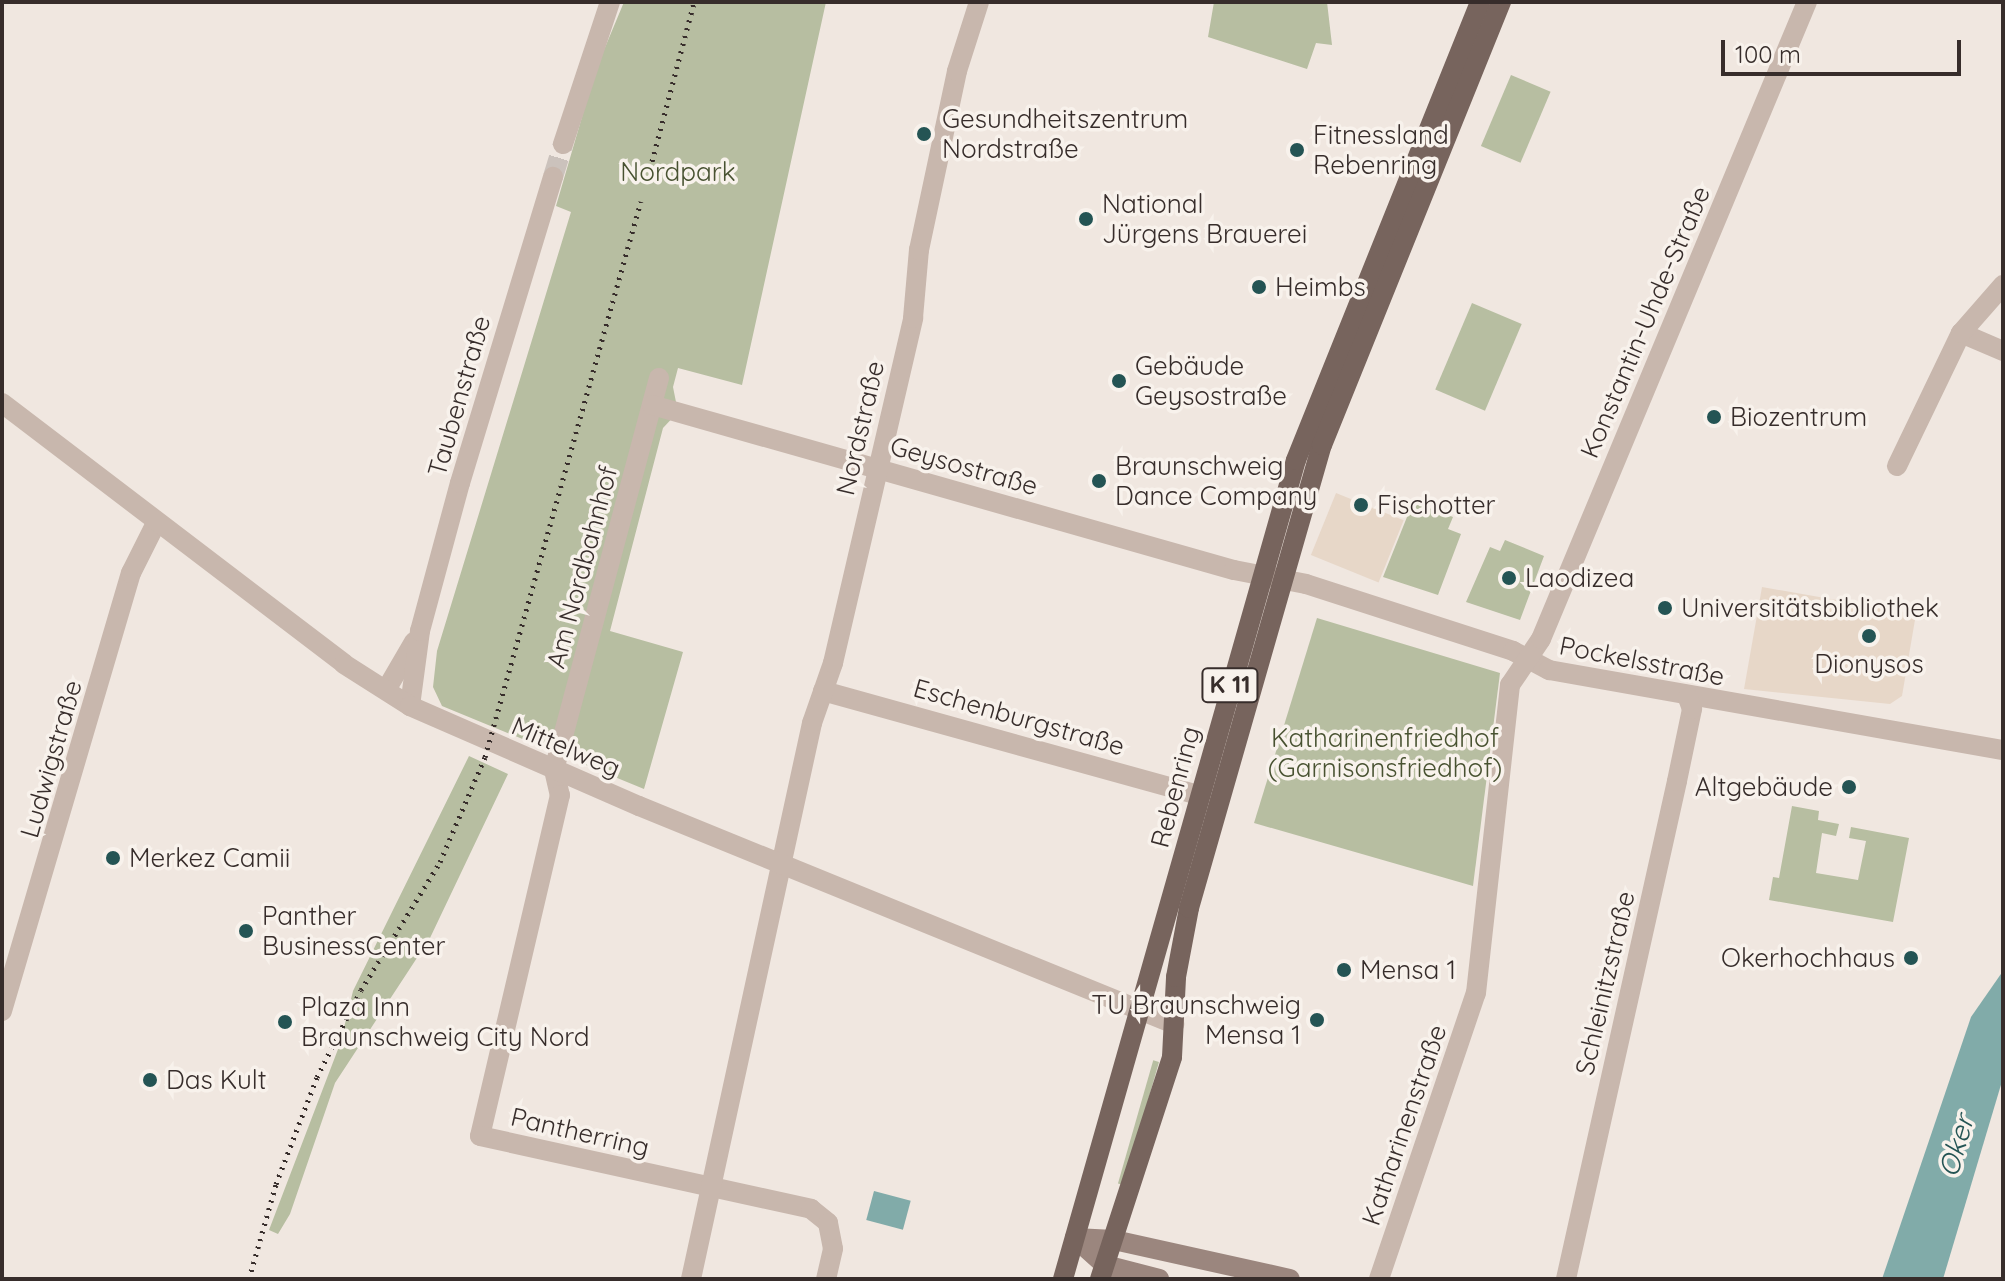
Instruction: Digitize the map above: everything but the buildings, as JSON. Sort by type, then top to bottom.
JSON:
[{"type":"main road","name":"Rebenring","points":[[1063,1279],[1262,576],[1311,417],[1480,2]]},
{"type":"main road","name":"Rebenring","points":[[1102,1272],[1172,1057],[1178,963],[1189,908],[1283,580],[1352,361],[1501,2]]},
{"type":"main road","points":[[1075,1238],[1114,1240],[1290,1279]]},
{"type":"main road","points":[[1075,1238],[1102,1272],[1159,1279]]},
{"type":"street","name":"Nordstraße","points":[[783,865],[913,318],[919,250],[965,39],[979,2]]},
{"type":"street","name":"Konstantin-Uhde-Straße","points":[[1526,658],[1541,639],[1807,2]]},
{"type":"street","points":[[563,144],[603,6]]},
{"type":"street","name":"Taubenstraße","points":[[410,706],[420,631],[553,177]]},
{"type":"street","points":[[1897,466],[1961,333],[2003,285]]},
{"type":"street","points":[[1961,333],[2003,351]]},
{"type":"street","name":"Am Nordbahnhof","points":[[554,770],[659,378]]},
{"type":"street","name":"Mittelweg","points":[[2,403],[156,523],[410,706],[554,770],[1174,1024]]},
{"type":"street","name":"Geysostraße","points":[[652,405],[1283,580]]},
{"type":"street","name":"Ludwigstraße","points":[[2,1011],[131,573],[156,523]]},
{"type":"street","name":"Pockelsstraße","points":[[1283,580],[1526,658],[1549,670],[1688,698],[2003,750]]},
{"type":"street","name":"Taubenstraße","points":[[386,690],[420,631]]},
{"type":"street","name":"Katharinenstraße","points":[[1379,1279],[1476,993],[1510,685],[1526,658]]},
{"type":"street","name":"Eschenburgstraße","points":[[823,691],[1199,795]]},
{"type":"street","name":"Schleinitzstraße","points":[[1566,1279],[1677,781],[1692,709],[1688,698]]},
{"type":"street","name":"Pantherring","points":[[554,770],[560,795],[480,1136],[711,1188]]},
{"type":"street","points":[[691,1279],[783,865]]},
{"type":"street","points":[[711,1188],[811,1209],[828,1223],[833,1249],[826,1279]]},
{"type":"green space","name":"Nordpark","points":[[624,2],[826,2],[742,385],[678,368],[673,387],[678,412],[663,428],[610,631],[683,652],[644,789],[442,706],[433,687],[437,651],[571,212],[556,206],[596,69]]},
{"type":"green space","points":[[1214,2],[1327,2],[1332,45],[1316,43],[1307,69],[1208,37]]},
{"type":"green space","points":[[1511,75],[1551,92],[1520,163],[1481,146]]},
{"type":"green space","points":[[1472,303],[1522,324],[1485,411],[1435,390]]},
{"type":"green space","points":[[1413,502],[1453,517],[1448,529],[1461,534],[1438,595],[1383,577]]},
{"type":"green space","points":[[1505,540],[1544,556],[1520,620],[1466,602],[1490,547],[1500,551]]},
{"type":"green space","name":"Katharinenfriedhof (Garnisonsfriedhof)","points":[[1317,618],[1500,673],[1473,886],[1254,823]]},
{"type":"green space","points":[[469,756],[508,774],[430,938],[335,1083],[290,1214],[278,1234],[269,1230],[340,1044],[353,991]]},
{"type":"green space","points":[[1792,806],[1819,811],[1818,820],[1839,824],[1836,836],[1822,833],[1816,873],[1858,880],[1866,841],[1849,838],[1851,827],[1909,838],[1893,922],[1769,900],[1773,877],[1779,878]]},
{"type":"green space","points":[[1153,1060],[1159,1062],[1124,1185],[1118,1183]]},
{"type":"shaded area","points":[[1336,493],[1404,520],[1379,582],[1311,555]]},
{"type":"shaded area","points":[[1762,587],[1916,614],[1902,696],[1890,704],[1744,689]]},
{"type":"water","name":"Oker","points":[[2003,971],[2003,1078],[1943,1279],[1882,1279],[1971,1017]]},
{"type":"water","points":[[874,1191],[911,1201],[903,1230],[866,1220]]},
{"type":"tunnel","points":[[553,177],[563,144]]},
{"type":"railway","points":[[650,169],[694,2]]},
{"type":"railway","points":[[249,1279],[276,1184],[317,1077],[361,990],[440,862],[485,757],[641,201]]},
{"type":"place","name":"Gesundheitszentrum Nordstraße","points":[[924,134]]},
{"type":"place","name":"Fitnessland Rebenring","points":[[1297,150]]},
{"type":"place","name":"National Jürgens Brauerei","points":[[1086,219]]},
{"type":"place","name":"Heimbs","points":[[1259,287]]},
{"type":"place","name":"Gebäude Geysostraße","points":[[1119,381]]},
{"type":"place","name":"Biozentrum","points":[[1714,417]]},
{"type":"place","name":"Braunschweig Dance Company","points":[[1099,481]]},
{"type":"place","name":"Fischotter","points":[[1361,505]]},
{"type":"place","name":"Laodizea","points":[[1509,578]]},
{"type":"place","name":"Universitätsbibliothek","points":[[1665,608]]},
{"type":"place","name":"Dionysos","points":[[1869,636]]},
{"type":"place","name":"Altgebäude","points":[[1849,787]]},
{"type":"place","name":"Merkez Camii","points":[[113,858]]},
{"type":"place","name":"Panther BusinessCenter","points":[[246,931]]},
{"type":"place","name":"Okerhochhaus","points":[[1911,958]]},
{"type":"place","name":"Mensa 1","points":[[1344,970]]},
{"type":"place","name":"TU Braunschweig Mensa 1","points":[[1317,1020]]},
{"type":"place","name":"Plaza Inn Braunschweig City Nord","points":[[285,1022]]},
{"type":"place","name":"Das Kult","points":[[150,1080]]}]
